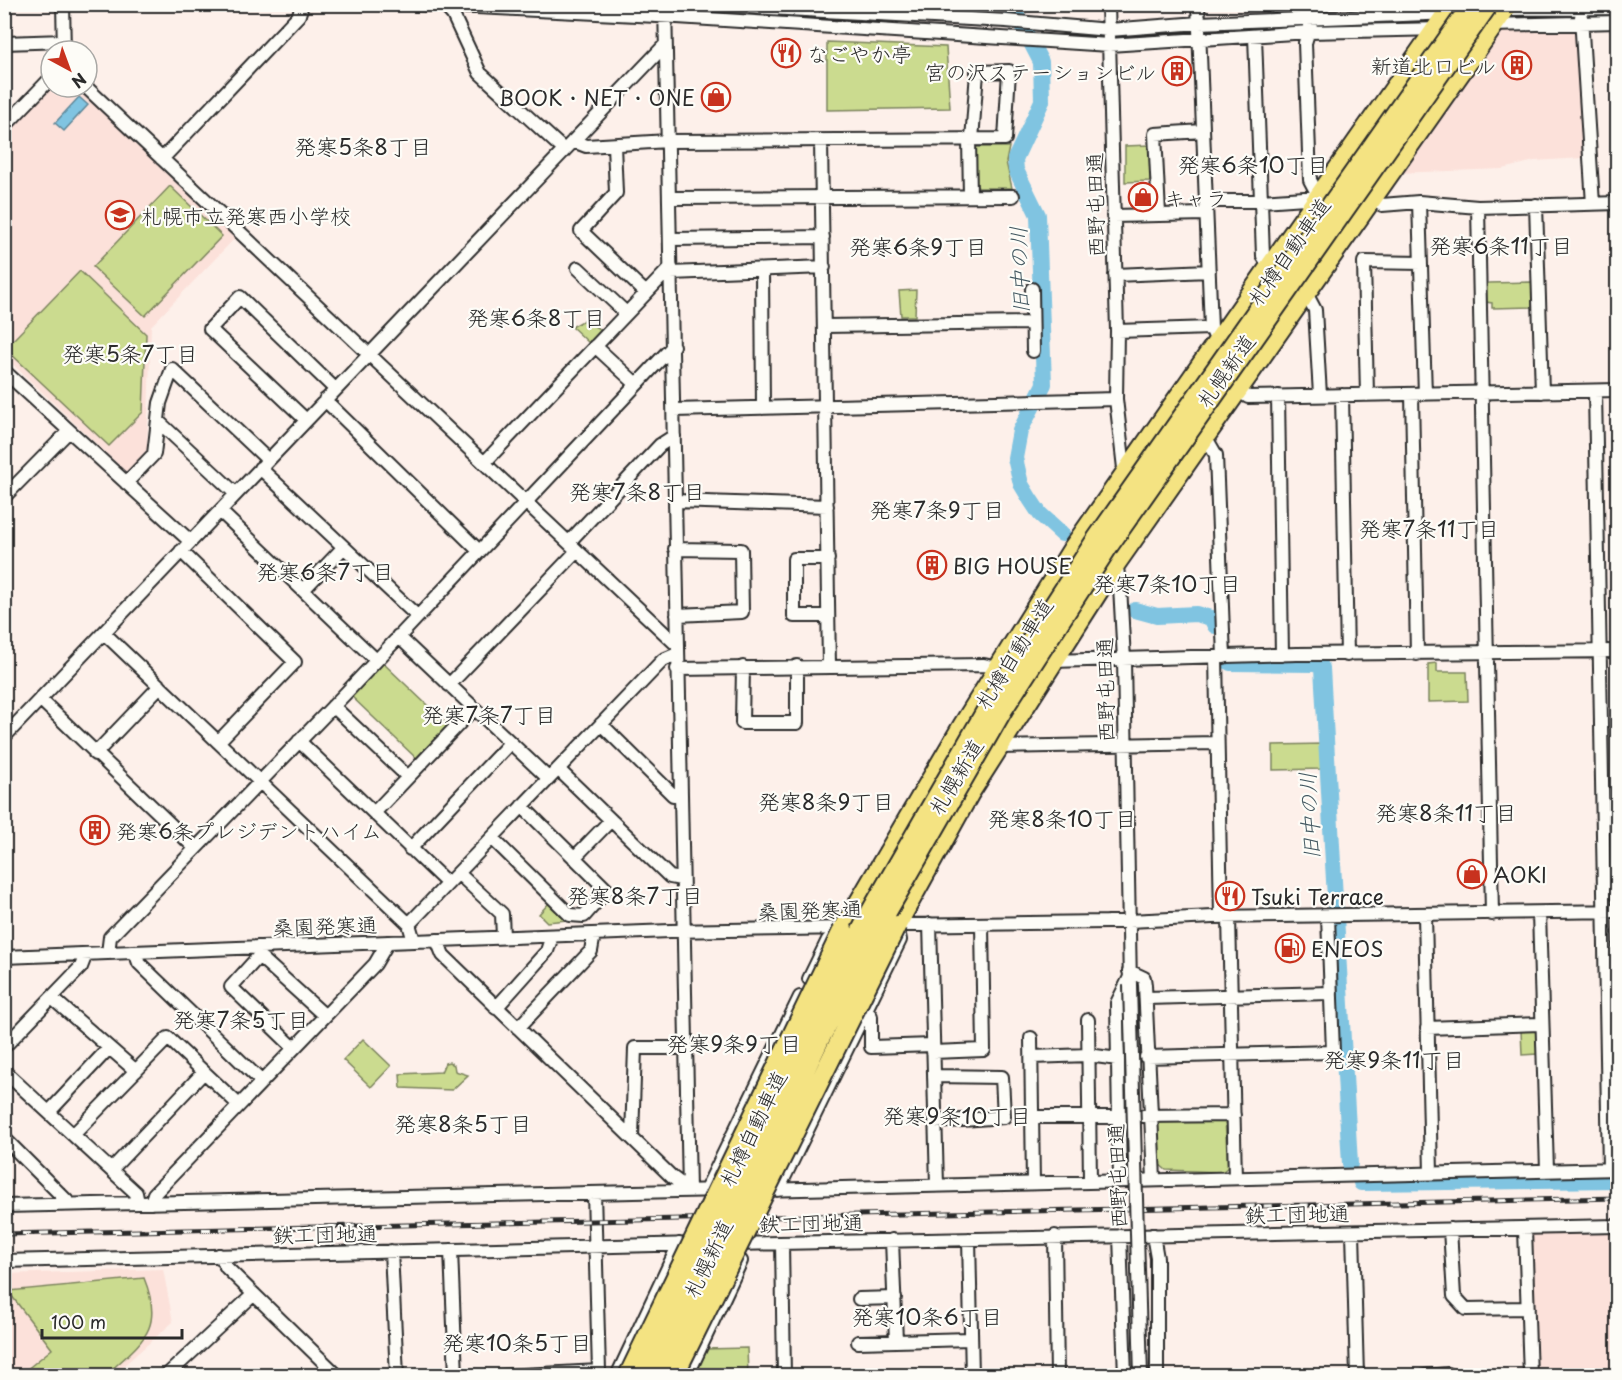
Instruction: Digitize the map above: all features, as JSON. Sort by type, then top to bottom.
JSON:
[{"type":"highway","name":"札樽自動車道","points":[[643,1376],[809,1032],[871,911],[992,700],[1097,538],[1472,4]]},
{"type":"highway","name":"札樽自動車道","points":[[659,1376],[820,1039],[894,898],[1004,708],[1108,547],[1501,6]]},
{"type":"highway","name":"札幌新道","points":[[674,1376],[897,925],[998,747],[1116,564],[1494,25],[1501,6]]},
{"type":"highway","name":"札幌新道","points":[[628,1376],[843,929],[998,668],[1072,549],[1125,474],[1214,335],[1270,267],[1450,9]]},
{"type":"street","points":[[63,4],[64,39]]},
{"type":"street","points":[[162,159],[299,15],[302,4]]},
{"type":"street","points":[[415,4],[665,11],[1109,45],[1255,36],[1422,9],[1501,6],[1617,8]]},
{"type":"street","points":[[695,4],[1006,21],[1109,30],[1199,23],[1436,29],[1617,22]]},
{"type":"street","name":"西野屯田通","points":[[1108,4],[1117,331],[1116,399],[1125,474],[1116,564],[1120,586],[1124,660],[1141,1376]]},
{"type":"street","points":[[1198,4],[1206,214],[1214,335],[1238,390],[1248,397],[1617,390]]},
{"type":"street","points":[[1206,201],[1261,201],[1319,197],[1310,180],[1305,43],[1310,26],[1311,4]]},
{"type":"street","points":[[443,5],[453,15],[480,73],[569,146],[668,141],[821,141],[970,140],[1005,139],[1009,71],[977,72],[970,140],[970,196]]},
{"type":"street","points":[[1581,8],[1593,204]]},
{"type":"street","points":[[665,11],[688,1190]]},
{"type":"street","points":[[1255,36],[1263,256],[1270,267]]},
{"type":"street","points":[[4,43],[39,45]]},
{"type":"street","points":[[6,731],[105,634],[190,541],[665,45]]},
{"type":"street","points":[[4,127],[39,91]]},
{"type":"street","points":[[99,99],[573,546],[677,650]]},
{"type":"street","points":[[1160,214],[1155,134],[1203,132]]},
{"type":"street","points":[[821,141],[829,666]]},
{"type":"street","points":[[614,145],[616,194],[581,231],[645,292]]},
{"type":"street","points":[[670,198],[1013,196]]},
{"type":"street","points":[[1372,199],[1382,205],[1419,202],[1478,207],[1617,203]]},
{"type":"street","points":[[1419,202],[1425,394]]},
{"type":"street","points":[[1536,205],[1542,392]]},
{"type":"street","points":[[1478,207],[1484,393],[1492,914]]},
{"type":"street","points":[[1113,216],[1206,214]]},
{"type":"street","points":[[670,239],[823,237]]},
{"type":"street","points":[[1367,395],[1364,262],[1421,263]]},
{"type":"street","points":[[578,267],[626,313]]},
{"type":"street","points":[[484,463],[645,292],[671,270],[824,267]]},
{"type":"street","points":[[762,270],[763,408]]},
{"type":"street","points":[[1115,275],[1209,271]]},
{"type":"street","points":[[1032,289],[1033,351]]},
{"type":"street","points":[[1306,293],[1315,310],[1320,395]]},
{"type":"street","points":[[306,420],[210,329],[240,297],[335,389]]},
{"type":"street","points":[[825,326],[1032,323]]},
{"type":"street","points":[[1117,331],[1214,335]]},
{"type":"street","points":[[595,346],[635,383]]},
{"type":"street","points":[[108,953],[110,937],[333,706],[635,383],[673,346]]},
{"type":"street","points":[[126,483],[154,454],[160,403],[172,369],[343,548],[417,616]]},
{"type":"street","points":[[4,371],[190,541]]},
{"type":"street","points":[[4,1206],[1613,1169],[1612,1069],[1604,912],[1595,391]]},
{"type":"street","points":[[1412,394],[1418,654]]},
{"type":"street","points":[[1342,395],[1347,655]]},
{"type":"street","points":[[1278,396],[1282,655]]},
{"type":"street","points":[[674,410],[1116,399]]},
{"type":"street","points":[[325,400],[478,550]]},
{"type":"street","points":[[158,422],[236,494]]},
{"type":"street","points":[[4,498],[69,431]]},
{"type":"street","points":[[449,685],[660,445],[674,436]]},
{"type":"street","points":[[1205,436],[1216,455],[1220,657],[1217,742],[1231,995],[1235,1178]]},
{"type":"street","points":[[676,501],[827,506]]},
{"type":"street","points":[[220,511],[376,660]]},
{"type":"street","points":[[303,590],[343,548]]},
{"type":"street","points":[[675,549],[741,550],[742,612],[676,615]]},
{"type":"street","points":[[181,551],[295,662],[218,742]]},
{"type":"street","points":[[828,559],[794,560],[794,616],[828,616]]},
{"type":"street","points":[[105,634],[409,924],[414,941]]},
{"type":"street","points":[[398,636],[509,744],[548,778]]},
{"type":"street","points":[[409,924],[663,660],[677,650]]},
{"type":"street","points":[[1052,661],[1282,655],[1617,651]]},
{"type":"street","points":[[677,669],[984,665],[998,668]]},
{"type":"street","points":[[743,667],[742,723],[797,723],[797,666]]},
{"type":"street","points":[[95,754],[160,686]]},
{"type":"street","points":[[40,699],[195,848]]},
{"type":"street","points":[[333,706],[408,777]]},
{"type":"street","points":[[374,813],[473,709]]},
{"type":"street","points":[[601,724],[673,795],[680,795]]},
{"type":"street","points":[[299,741],[447,884]]},
{"type":"street","points":[[998,747],[1217,742]]},
{"type":"street","points":[[411,849],[509,744]]},
{"type":"street","points":[[558,769],[670,877],[681,879]]},
{"type":"street","points":[[492,838],[570,915],[584,916],[607,890],[522,806]]},
{"type":"street","points":[[574,858],[611,820]]},
{"type":"street","points":[[458,873],[502,914],[503,937]]},
{"type":"street","name":"桑園発寒通","points":[[4,957],[135,952],[259,951],[388,942],[683,931],[843,929],[930,924],[1129,921],[1151,918],[1617,911]]},
{"type":"street","points":[[1539,913],[1547,1170]]},
{"type":"street","points":[[1425,915],[1431,1173]]},
{"type":"street","points":[[1146,1057],[1333,1052],[1331,993],[1334,917]]},
{"type":"street","points":[[930,924],[937,1185]]},
{"type":"street","points":[[778,1190],[900,940],[897,925]]},
{"type":"street","points":[[866,1010],[871,1016],[871,1047],[984,1050],[982,925]]},
{"type":"street","points":[[706,1190],[828,940],[843,929]]},
{"type":"street","points":[[518,1029],[591,951],[594,934]]},
{"type":"street","points":[[496,1008],[547,951],[552,936]]},
{"type":"street","points":[[436,940],[443,955],[496,1008],[688,1190]]},
{"type":"street","points":[[144,1203],[375,964],[388,942]]},
{"type":"street","points":[[294,1048],[231,987],[259,951],[325,1016]]},
{"type":"street","points":[[135,952],[139,963],[262,1082]]},
{"type":"street","points":[[4,1047],[81,967],[86,954]]},
{"type":"street","points":[[1120,1180],[1117,1003],[1130,978],[1144,978],[1146,1057],[1154,1179]]},
{"type":"street","points":[[1146,998],[1331,993]]},
{"type":"street","points":[[52,998],[136,1071]]},
{"type":"street","points":[[1088,1020],[1090,1181]]},
{"type":"street","points":[[1427,1028],[1541,1024]]},
{"type":"street","points":[[74,1135],[168,1038],[240,1105]]},
{"type":"street","points":[[1030,1038],[1034,1117],[1033,1182]]},
{"type":"street","points":[[633,1137],[635,1048],[687,1047]]},
{"type":"street","points":[[49,1112],[110,1048]]},
{"type":"street","points":[[1032,1057],[1088,1055],[1118,1059]]},
{"type":"street","points":[[4,1071],[144,1203]]},
{"type":"street","points":[[111,1170],[204,1072]]},
{"type":"street","points":[[934,1076],[1002,1077],[1004,1117],[935,1122]]},
{"type":"street","points":[[1034,1117],[1090,1119],[1233,1115]]},
{"type":"street","points":[[4,1138],[70,1204]]},
{"type":"street","points":[[504,1376],[600,1373],[594,1193]]},
{"type":"street","name":"鉄工団地通","points":[[4,1260],[1055,1236],[1617,1226]]},
{"type":"street","points":[[1450,1229],[1454,1296],[1466,1309],[1528,1308]]},
{"type":"street","points":[[1525,1229],[1530,1376]]},
{"type":"street","points":[[1353,1232],[1357,1376]]},
{"type":"street","points":[[1153,1235],[1157,1258],[1157,1376]]},
{"type":"street","points":[[1055,1236],[1057,1376]]},
{"type":"street","points":[[1120,1236],[1125,1376]]},
{"type":"street","points":[[969,1239],[972,1376]]},
{"type":"street","points":[[892,1240],[896,1341]]},
{"type":"street","points":[[687,1376],[749,1243]]},
{"type":"street","points":[[782,1243],[784,1376]]},
{"type":"street","points":[[617,1376],[679,1244]]},
{"type":"street","points":[[451,1250],[456,1376]]},
{"type":"street","points":[[391,1251],[397,1376]]},
{"type":"street","points":[[219,1255],[227,1268],[338,1376]]},
{"type":"street","points":[[166,1376],[254,1294]]},
{"type":"street","points":[[860,1299],[895,1298]]},
{"type":"street","points":[[858,1342],[971,1339]]},
{"type":"street","points":[[1425,1376],[1448,1374]]},
{"type":"shaded area","points":[[1518,5],[1617,5],[1617,29],[1577,31],[1583,158],[1534,161],[1503,169],[1397,173]]},
{"type":"shaded area","points":[[40,99],[88,99],[235,238],[151,326],[147,450],[126,472],[5,357],[4,137]]},
{"type":"shaded area","points":[[1617,1218],[1617,1375],[1525,1375],[1519,1221]]},
{"type":"shaded area","points":[[163,1269],[173,1322],[113,1375],[5,1375],[4,1274]]},
{"type":"green space","points":[[827,42],[946,47],[950,108],[827,110]]},
{"type":"green space","points":[[1150,145],[1150,181],[1125,182],[1125,146]]},
{"type":"green space","points":[[975,147],[1009,147],[1006,162],[1012,188],[979,188],[975,185]]},
{"type":"green space","points":[[170,186],[222,236],[145,316],[93,267]]},
{"type":"green space","points":[[80,271],[146,334],[143,412],[109,446],[10,353],[11,342]]},
{"type":"green space","points":[[1532,282],[1532,307],[1492,308],[1492,303],[1486,302],[1486,284]]},
{"type":"green space","points":[[916,290],[915,316],[901,316],[899,291]]},
{"type":"green space","points":[[584,320],[601,330],[589,343],[572,327]]},
{"type":"green space","points":[[382,662],[448,725],[416,758],[350,695]]},
{"type":"green space","points":[[1437,663],[1437,672],[1467,672],[1468,701],[1428,702],[1428,664]]},
{"type":"green space","points":[[1323,744],[1323,769],[1273,770],[1273,745]]},
{"type":"green space","points":[[550,902],[568,920],[547,922],[539,914]]},
{"type":"green space","points":[[1521,1030],[1536,1032],[1537,1054],[1522,1055]]},
{"type":"green space","points":[[363,1039],[391,1066],[371,1087],[343,1060]]},
{"type":"green space","points":[[449,1062],[454,1065],[455,1071],[468,1075],[452,1090],[401,1088],[400,1074],[441,1072],[445,1063]]},
{"type":"green space","points":[[1225,1120],[1228,1167],[1222,1172],[1166,1170],[1159,1164],[1156,1123],[1159,1121]]},
{"type":"green space","points":[[144,1278],[150,1296],[151,1323],[139,1343],[106,1375],[65,1375],[62,1372],[57,1375],[20,1375],[52,1349],[8,1291]]},
{"type":"green space","points":[[747,1348],[748,1375],[691,1376],[704,1349]]},
{"type":"water","points":[[77,99],[81,99],[88,105],[64,131],[55,123]]},
{"type":"waterway","name":"旧中の川","points":[[945,4],[952,4]]},
{"type":"waterway","name":"旧中の川","points":[[1007,4],[1014,10],[1041,62],[1042,101],[1015,159],[1016,170],[1038,215],[1044,384],[1020,431],[1015,458],[1021,484],[1030,499],[1040,514],[1062,534]]},
{"type":"waterway","name":"旧中の川","points":[[1135,610],[1157,616],[1196,614],[1211,618],[1215,626]]},
{"type":"waterway","name":"旧中の川","points":[[1230,663],[1316,664],[1322,668],[1350,1164]]},
{"type":"waterway","name":"旧中の川","points":[[1361,1183],[1618,1180]]},
{"type":"railway","points":[[4,1234],[1618,1198]]},
{"type":"place","name":"なごやか亭","points":[[786,53]]},
{"type":"place","name":"新道北口ビル","points":[[1517,65]]},
{"type":"place","name":"宮の沢ステーションビル","points":[[1177,71]]},
{"type":"place","name":"BOOK・NET・ONE","points":[[716,97]]},
{"type":"place","name":"キャラ","points":[[1143,197]]},
{"type":"place","name":"札幌市立発寒西小学校","points":[[120,215]]},
{"type":"place","name":"BIG HOUSE","points":[[932,565]]},
{"type":"place","name":"発寒6条プレジデントハイム","points":[[95,830]]},
{"type":"place","name":"AOKI","points":[[1472,874]]},
{"type":"place","name":"Tsuki Terrace","points":[[1230,896]]},
{"type":"place","name":"ENEOS","points":[[1290,948]]},
{"type":"district","name":"発寒5条8丁目","points":[[363,145]]},
{"type":"district","name":"発寒6条10丁目","points":[[1253,163]]},
{"type":"district","name":"発寒6条11丁目","points":[[1501,244]]},
{"type":"district","name":"発寒6条9丁目","points":[[918,245]]},
{"type":"district","name":"発寒6条8丁目","points":[[536,316]]},
{"type":"district","name":"発寒5条7丁目","points":[[130,352]]},
{"type":"district","name":"発寒7条8丁目","points":[[637,490]]},
{"type":"district","name":"発寒7条9丁目","points":[[937,508]]},
{"type":"district","name":"発寒7条11丁目","points":[[1429,527]]},
{"type":"district","name":"発寒6条7丁目","points":[[325,570]]},
{"type":"district","name":"発寒7条10丁目","points":[[1167,582]]},
{"type":"district","name":"発寒7条7丁目","points":[[489,713]]},
{"type":"district","name":"発寒8条9丁目","points":[[826,800]]},
{"type":"district","name":"発寒8条11丁目","points":[[1446,811]]},
{"type":"district","name":"発寒8条10丁目","points":[[1062,817]]},
{"type":"district","name":"発寒8条7丁目","points":[[635,894]]},
{"type":"district","name":"発寒7条5丁目","points":[[241,1018]]},
{"type":"district","name":"発寒9条9丁目","points":[[734,1042]]},
{"type":"district","name":"発寒9条11丁目","points":[[1394,1058]]},
{"type":"district","name":"発寒9条10丁目","points":[[957,1114]]},
{"type":"district","name":"発寒8条5丁目","points":[[463,1122]]},
{"type":"district","name":"発寒10条6丁目","points":[[927,1315]]},
{"type":"district","name":"発寒10条5丁目","points":[[517,1341]]}]
